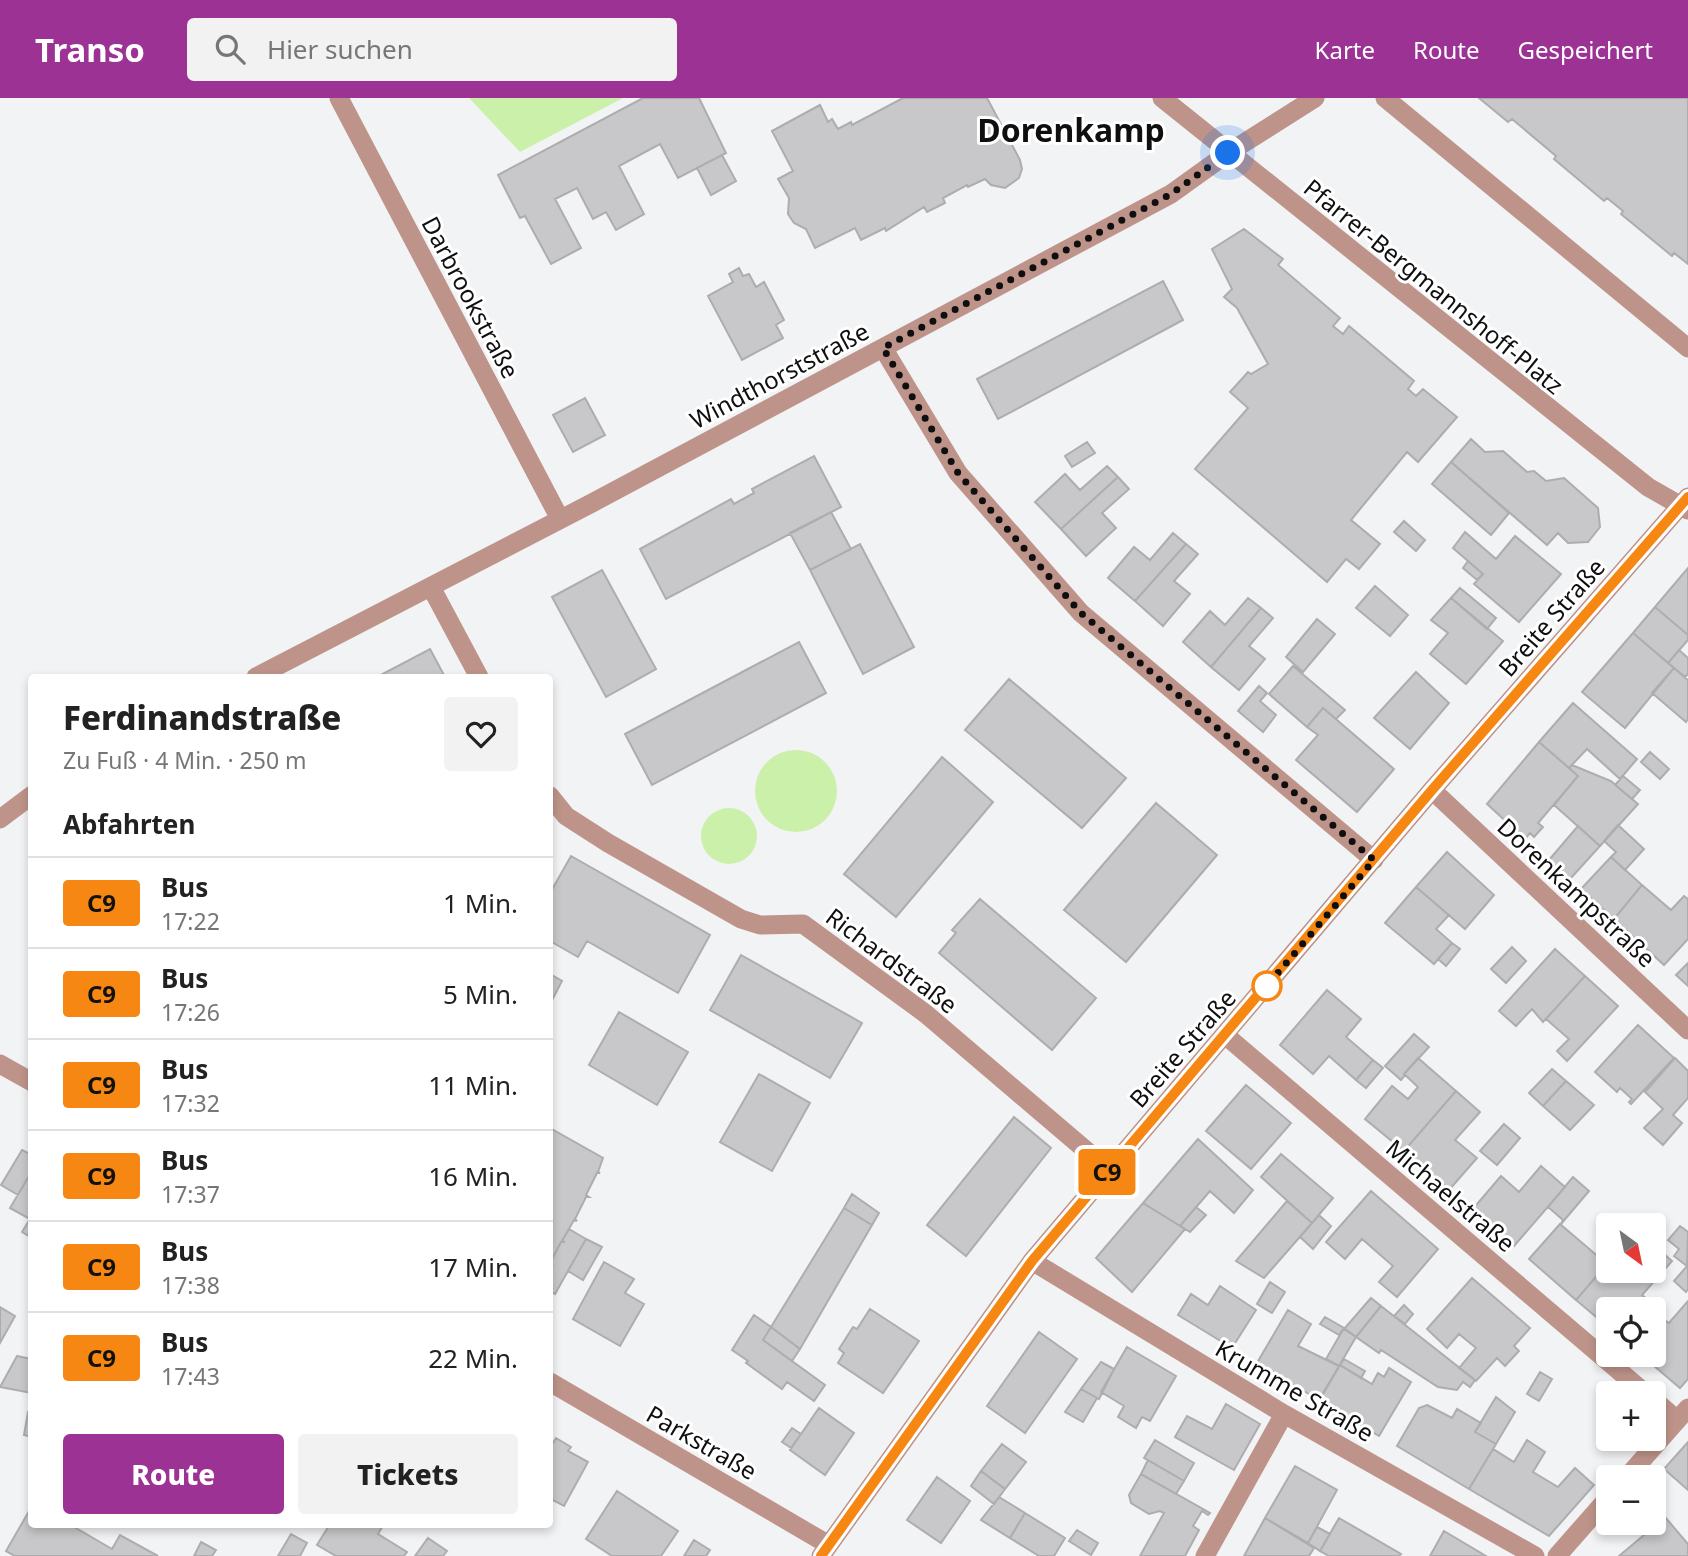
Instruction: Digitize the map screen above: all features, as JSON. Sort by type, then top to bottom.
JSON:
[{"type":"street","name":"Darbrookstraße","points":[[339,98],[560,519]]},
{"type":"street","name":"Pfarrer-Bergmannshoff-Platz","points":[[1162,98],[1648,488],[1686,504]]},
{"type":"street","name":"Windthorststraße","points":[[262,674],[560,519],[1171,194],[1228,153],[1315,98]]},
{"type":"street","points":[[1385,98],[1688,348]]},
{"type":"street","points":[[883,348],[958,473],[1081,613],[1374,860]]},
{"type":"street","name":"Breite Straße","points":[[825,1550],[1032,1261],[1432,790],[1686,504]]},
{"type":"street","points":[[431,587],[478,674]]},
{"type":"street","name":"Dorenkampstraße","points":[[1432,790],[1688,1030]]},
{"type":"street","points":[[0,819],[28,797]]},
{"type":"street","name":"Richardstraße","points":[[553,800],[566,816],[608,843],[741,919],[760,925],[803,924],[926,1014],[1109,1170]]},
{"type":"street","name":"Michaelstraße","points":[[1225,1035],[1631,1381]]},
{"type":"street","points":[[0,1063],[28,1080]]},
{"type":"street","name":"Krumme Straße","points":[[1032,1261],[1284,1414],[1535,1556]]},
{"type":"street","name":"Parkstraße","points":[[553,1384],[825,1550]]},
{"type":"street","points":[[1638,1465],[1683,1414],[1666,1406]]},
{"type":"street","points":[[1205,1556],[1284,1414]]},
{"type":"street","points":[[1557,1556],[1596,1512]]},
{"type":"green space","points":[[469,98],[623,98],[520,152]]},
{"type":"green space","points":[[796,750],[812,753],[825,762],[834,775],[837,791],[834,807],[825,820],[812,829],[796,832],[780,829],[767,820],[758,807],[755,791],[758,775],[767,762],[780,753]]},
{"type":"green space","points":[[723,808],[735,808],[745,812],[753,820],[757,836],[753,852],[745,860],[735,864],[723,864],[713,860],[705,852],[701,842],[701,830],[705,820],[713,812]]},
{"type":"building","points":[[643,98],[699,98],[726,153],[678,178],[660,144],[619,166],[644,214],[616,230],[606,212],[593,219],[577,188],[555,199],[581,248],[551,264],[525,216],[520,218],[498,175]]},
{"type":"building","points":[[903,98],[987,98],[1020,160],[1022,169],[1019,178],[1005,188],[991,185],[985,179],[968,187],[967,185],[943,198],[945,203],[927,212],[924,207],[886,231],[885,228],[861,240],[855,228],[815,248],[806,229],[794,223],[788,214],[789,198],[778,179],[793,171],[772,131],[820,105],[828,122],[832,119],[838,129],[851,122],[852,125]]},
{"type":"building","points":[[1479,98],[1688,98],[1688,264],[1674,253],[1672,256],[1621,214],[1623,211],[1607,198],[1604,201],[1512,119],[1508,122]]},
{"type":"building","points":[[722,155],[736,181],[711,195],[697,168]]},
{"type":"building","points":[[1244,229],[1283,259],[1278,265],[1340,318],[1333,326],[1343,334],[1349,326],[1414,381],[1408,389],[1416,396],[1423,389],[1457,417],[1418,462],[1407,452],[1351,520],[1380,544],[1359,569],[1346,559],[1327,582],[1195,469],[1248,408],[1230,392],[1248,372],[1251,374],[1268,364],[1237,308],[1224,297],[1232,289],[1212,249]]},
{"type":"building","points":[[739,268],[743,276],[749,274],[756,287],[764,282],[784,320],[776,325],[783,338],[742,360],[708,296],[733,282],[729,274]]},
{"type":"building","points":[[1163,281],[1183,320],[998,419],[977,379]]},
{"type":"building","points":[[585,398],[605,435],[573,452],[553,415]]},
{"type":"building","points":[[1471,439],[1485,452],[1503,451],[1527,472],[1534,471],[1546,481],[1564,478],[1598,508],[1600,527],[1588,542],[1568,543],[1558,533],[1547,545],[1451,462]]},
{"type":"building","points":[[1087,442],[1095,453],[1072,467],[1065,456]]},
{"type":"building","points":[[814,456],[841,507],[666,599],[640,549],[731,499],[734,504],[754,493],[752,489]]},
{"type":"building","points":[[1451,462],[1509,513],[1491,535],[1432,484]]},
{"type":"building","points":[[1107,466],[1118,477],[1061,529],[1035,502],[1065,474],[1080,490]]},
{"type":"building","points":[[1118,477],[1129,489],[1102,513],[1116,528],[1086,556],[1061,529]]},
{"type":"building","points":[[831,512],[851,549],[810,570],[790,533]]},
{"type":"building","points":[[1404,521],[1425,540],[1416,551],[1394,532]]},
{"type":"building","points":[[1465,532],[1496,559],[1515,536],[1561,574],[1519,622],[1474,584],[1483,574],[1453,548]]},
{"type":"building","points":[[1173,533],[1186,544],[1135,601],[1108,578],[1134,547],[1150,560]]},
{"type":"building","points":[[860,544],[914,647],[863,674],[810,570]]},
{"type":"building","points":[[1186,544],[1198,554],[1174,581],[1190,594],[1163,626],[1135,601]]},
{"type":"building","points":[[1468,561],[1483,574],[1477,580],[1463,568]]},
{"type":"building","points":[[1688,568],[1688,635],[1655,607]]},
{"type":"building","points":[[602,570],[656,669],[606,697],[552,597]]},
{"type":"building","points":[[1375,586],[1408,615],[1390,636],[1356,608]]},
{"type":"building","points":[[1460,588],[1496,618],[1487,629],[1451,598]]},
{"type":"building","points":[[1248,598],[1261,608],[1211,667],[1183,642],[1210,611],[1225,625]]},
{"type":"building","points":[[1451,598],[1503,641],[1466,684],[1430,654],[1448,633],[1431,620]]},
{"type":"building","points":[[1655,607],[1688,635],[1688,640],[1668,663],[1633,633]]},
{"type":"building","points":[[1261,608],[1273,618],[1249,646],[1265,659],[1239,690],[1211,667]]},
{"type":"building","points":[[1317,619],[1335,634],[1303,672],[1286,657]]},
{"type":"building","points":[[1633,633],[1674,668],[1625,728],[1582,692]]},
{"type":"building","points":[[799,642],[826,693],[652,785],[625,734]]},
{"type":"building","points":[[430,649],[443,674],[383,674]]},
{"type":"building","points":[[1679,650],[1688,658],[1688,674],[1685,677],[1668,663]]},
{"type":"building","points":[[1293,666],[1345,710],[1336,719],[1323,708],[1307,727],[1269,694]]},
{"type":"building","points":[[1674,668],[1688,680],[1686,722],[1652,693]]},
{"type":"building","points":[[1416,672],[1449,703],[1410,749],[1374,718]]},
{"type":"building","points":[[1009,679],[1126,778],[1082,828],[965,730]]},
{"type":"building","points":[[1259,686],[1267,693],[1260,701],[1276,715],[1263,732],[1238,711]]},
{"type":"building","points":[[1573,703],[1637,759],[1620,779],[1587,749],[1569,768],[1539,742]]},
{"type":"building","points":[[1323,708],[1394,769],[1357,812],[1296,760],[1318,735],[1307,727]]},
{"type":"building","points":[[1539,742],[1578,776],[1538,823],[1543,827],[1534,837],[1530,833],[1525,839],[1487,804]]},
{"type":"building","points":[[1650,752],[1669,769],[1660,779],[1641,762]]},
{"type":"building","points":[[942,757],[993,802],[896,917],[844,874]]},
{"type":"building","points":[[1572,765],[1611,781],[1638,804],[1600,846],[1554,805],[1578,776],[1569,768]]},
{"type":"building","points":[[1623,776],[1640,790],[1632,799],[1615,785]]},
{"type":"building","points":[[1156,803],[1217,855],[1126,962],[1064,910]]},
{"type":"building","points":[[1618,825],[1644,849],[1625,870],[1611,857],[1616,852],[1604,841]]},
{"type":"building","points":[[1578,826],[1600,846],[1570,879],[1549,860]]},
{"type":"building","points":[[1447,852],[1494,895],[1465,929],[1416,887]]},
{"type":"building","points":[[571,856],[710,935],[678,993],[587,941],[578,957],[553,943],[553,888]]},
{"type":"building","points":[[1611,857],[1642,885],[1614,919],[1581,889]]},
{"type":"building","points":[[1642,885],[1671,910],[1684,896],[1688,899],[1688,939],[1664,965],[1614,919]]},
{"type":"building","points":[[1416,887],[1449,915],[1436,929],[1452,943],[1434,964],[1385,923]]},
{"type":"building","points":[[980,899],[1096,998],[1052,1050],[939,953],[956,933],[952,930]]},
{"type":"building","points":[[1452,943],[1460,949],[1446,966],[1438,959]]},
{"type":"building","points":[[1512,947],[1526,961],[1506,983],[1491,969]]},
{"type":"building","points":[[1555,949],[1585,976],[1543,1022],[1532,1009],[1516,1026],[1499,1011]]},
{"type":"building","points":[[741,955],[862,1023],[830,1078],[710,1010]]},
{"type":"building","points":[[1688,963],[1688,986],[1676,975]]},
{"type":"building","points":[[553,976],[562,981],[553,998]]},
{"type":"building","points":[[1585,976],[1618,1006],[1567,1061],[1557,1051],[1569,1039],[1546,1019]]},
{"type":"building","points":[[1327,990],[1361,1019],[1346,1037],[1373,1060],[1356,1080],[1329,1056],[1313,1074],[1280,1045]]},
{"type":"building","points":[[619,1012],[688,1052],[657,1105],[589,1065]]},
{"type":"building","points":[[1638,1025],[1674,1058],[1631,1104],[1629,1102],[1632,1099],[1620,1088],[1617,1092],[1595,1072]]},
{"type":"building","points":[[1414,1034],[1429,1047],[1401,1080],[1385,1066]]},
{"type":"building","points":[[1418,1058],[1456,1091],[1404,1151],[1365,1119],[1392,1086],[1408,1099],[1418,1087],[1404,1074]]},
{"type":"building","points":[[1675,1058],[1688,1071],[1688,1098],[1673,1115],[1682,1123],[1663,1145],[1644,1128],[1663,1109],[1645,1092]]},
{"type":"building","points":[[1373,1060],[1383,1068],[1366,1088],[1356,1080]]},
{"type":"building","points":[[1552,1069],[1566,1081],[1543,1106],[1529,1093]]},
{"type":"building","points":[[759,1074],[810,1103],[772,1171],[720,1142]]},
{"type":"building","points":[[1566,1081],[1594,1105],[1570,1130],[1543,1106]]},
{"type":"building","points":[[1246,1085],[1291,1123],[1251,1169],[1206,1131]]},
{"type":"building","points":[[1456,1091],[1480,1112],[1455,1140],[1477,1158],[1449,1190],[1404,1151]]},
{"type":"building","points":[[1014,1117],[1051,1148],[966,1256],[927,1225]]},
{"type":"building","points":[[1504,1124],[1520,1138],[1497,1165],[1480,1151]]},
{"type":"building","points":[[553,1130],[603,1158],[598,1172],[600,1173],[597,1173],[586,1195],[589,1197],[586,1197],[575,1219],[577,1221],[574,1220],[562,1241],[565,1242],[561,1242],[553,1257]]},
{"type":"building","points":[[1198,1139],[1253,1190],[1234,1213],[1210,1191],[1180,1226],[1143,1203]]},
{"type":"building","points":[[22,1150],[28,1153],[28,1178],[18,1195],[1,1185]]},
{"type":"building","points":[[1281,1154],[1333,1198],[1312,1223],[1261,1177]]},
{"type":"building","points":[[1541,1166],[1565,1187],[1514,1246],[1472,1210],[1501,1176],[1519,1192]]},
{"type":"building","points":[[1573,1177],[1589,1191],[1561,1224],[1563,1220],[1548,1207]]},
{"type":"building","points":[[28,1178],[28,1218],[10,1208]]},
{"type":"building","points":[[1371,1191],[1438,1249],[1397,1297],[1379,1282],[1393,1266],[1362,1239],[1345,1259],[1326,1242]]},
{"type":"building","points":[[852,1194],[879,1213],[872,1225],[844,1208]]},
{"type":"building","points":[[1287,1201],[1312,1223],[1264,1278],[1236,1261]]},
{"type":"building","points":[[1143,1203],[1185,1229],[1132,1292],[1096,1258]]},
{"type":"building","points":[[1196,1207],[1206,1215],[1190,1232],[1180,1226]]},
{"type":"building","points":[[844,1208],[872,1225],[800,1349],[771,1327]]},
{"type":"building","points":[[1319,1215],[1331,1226],[1313,1249],[1300,1237]]},
{"type":"building","points":[[28,1222],[28,1236],[22,1232]]},
{"type":"building","points":[[1560,1224],[1596,1255],[1596,1277],[1576,1300],[1529,1259]]},
{"type":"building","points":[[1680,1226],[1688,1232],[1687,1266],[1674,1256],[1679,1249],[1668,1240]]},
{"type":"building","points":[[569,1229],[586,1239],[555,1294],[553,1257],[561,1242],[565,1242],[562,1241]]},
{"type":"building","points":[[586,1239],[602,1247],[583,1280],[568,1271]]},
{"type":"building","points":[[1666,1256],[1672,1261],[1666,1268]]},
{"type":"building","points":[[604,1262],[634,1279],[625,1293],[644,1304],[620,1346],[573,1319]]},
{"type":"building","points":[[1688,1265],[1688,1289],[1686,1292],[1674,1281]]},
{"type":"building","points":[[1596,1277],[1596,1283],[1653,1283],[1642,1295],[1644,1297],[1596,1297],[1596,1317],[1576,1300]]},
{"type":"building","points":[[1472,1278],[1530,1328],[1514,1346],[1519,1351],[1505,1366],[1497,1358],[1476,1381],[1459,1368],[1476,1348],[1459,1334],[1447,1348],[1427,1329]]},
{"type":"building","points":[[1270,1282],[1285,1292],[1272,1313],[1257,1304]]},
{"type":"building","points":[[1220,1286],[1256,1310],[1232,1348],[1178,1315],[1191,1294],[1208,1305]]},
{"type":"building","points":[[1371,1298],[1381,1306],[1356,1337],[1344,1329]]},
{"type":"building","points":[[1688,1301],[1688,1379],[1680,1388],[1655,1367],[1666,1367],[1666,1321],[1669,1323]]},
{"type":"building","points":[[1404,1305],[1413,1314],[1405,1324],[1394,1316]]},
{"type":"building","points":[[1381,1306],[1475,1380],[1470,1387],[1463,1382],[1457,1390],[1438,1387],[1356,1337]]},
{"type":"building","points":[[0,1307],[15,1316],[0,1343]]},
{"type":"building","points":[[870,1309],[919,1341],[883,1393],[838,1363],[844,1353],[839,1349],[853,1327],[857,1329]]},
{"type":"building","points":[[1288,1310],[1311,1324],[1298,1346],[1339,1366],[1319,1400],[1257,1363]]},
{"type":"building","points":[[754,1315],[771,1327],[763,1340],[825,1385],[814,1401],[787,1382],[782,1389],[732,1350]]},
{"type":"building","points":[[1325,1317],[1344,1328],[1339,1335],[1320,1324]]},
{"type":"building","points":[[771,1327],[800,1349],[792,1361],[763,1340]]},
{"type":"building","points":[[1344,1328],[1356,1337],[1339,1366],[1326,1359]]},
{"type":"building","points":[[1039,1332],[1077,1359],[1025,1433],[987,1406]]},
{"type":"building","points":[[1127,1347],[1176,1376],[1150,1421],[1142,1417],[1136,1428],[1118,1417],[1124,1406],[1101,1392]]},
{"type":"building","points":[[17,1356],[28,1358],[28,1392],[0,1387]]},
{"type":"building","points":[[1344,1359],[1365,1371],[1361,1378],[1340,1365]]},
{"type":"building","points":[[1101,1362],[1114,1369],[1099,1399],[1081,1389]]},
{"type":"building","points":[[1340,1365],[1372,1384],[1378,1373],[1384,1377],[1389,1368],[1411,1382],[1379,1436],[1319,1401]]},
{"type":"building","points":[[1540,1372],[1552,1379],[1539,1401],[1527,1394]]},
{"type":"building","points":[[1081,1389],[1097,1398],[1083,1422],[1065,1412]]},
{"type":"building","points":[[1496,1397],[1515,1412],[1496,1444],[1475,1432]]},
{"type":"building","points":[[1226,1404],[1260,1424],[1234,1470],[1175,1437],[1187,1416],[1212,1429]]},
{"type":"building","points":[[1427,1405],[1452,1418],[1457,1409],[1481,1423],[1475,1432],[1496,1444],[1469,1489],[1397,1446],[1419,1408]]},
{"type":"building","points":[[819,1408],[854,1433],[825,1475],[790,1450]]},
{"type":"building","points":[[28,1412],[28,1436],[24,1435]]},
{"type":"building","points":[[792,1428],[801,1434],[791,1448],[782,1442]]},
{"type":"building","points":[[556,1438],[571,1447],[568,1451],[588,1462],[564,1506],[553,1500],[553,1443]]},
{"type":"building","points":[[1155,1440],[1194,1463],[1184,1481],[1144,1458]]},
{"type":"building","points":[[1527,1440],[1545,1452],[1533,1472],[1558,1487],[1575,1468],[1594,1485],[1549,1536],[1469,1489],[1493,1449],[1514,1462]]},
{"type":"building","points":[[1688,1442],[1688,1490],[1666,1471],[1666,1467]]},
{"type":"building","points":[[1002,1444],[1026,1462],[1005,1489],[981,1471]]},
{"type":"building","points":[[1148,1460],[1184,1481],[1176,1494],[1141,1474]]},
{"type":"building","points":[[1295,1466],[1337,1490],[1308,1543],[1265,1518]]},
{"type":"building","points":[[981,1471],[1005,1489],[994,1504],[971,1486]]},
{"type":"building","points":[[1141,1474],[1210,1513],[1208,1515],[1202,1511],[1193,1526],[1199,1530],[1185,1556],[1140,1556],[1164,1513],[1160,1511],[1149,1514],[1131,1503],[1129,1495]]},
{"type":"building","points":[[937,1477],[970,1501],[941,1543],[907,1520]]},
{"type":"building","points":[[617,1491],[678,1531],[661,1556],[612,1556],[586,1539]]},
{"type":"building","points":[[999,1497],[1025,1513],[1010,1538],[981,1520]]},
{"type":"building","points":[[28,1513],[28,1528],[76,1528],[112,1549],[120,1535],[158,1556],[15,1556],[6,1551]]},
{"type":"building","points":[[1025,1513],[1065,1538],[1054,1556],[1039,1556],[1010,1538]]},
{"type":"building","points":[[1265,1518],[1314,1548],[1309,1556],[1244,1556]]},
{"type":"building","points":[[1339,1518],[1401,1554],[1329,1556],[1320,1551]]},
{"type":"building","points":[[1666,1518],[1688,1544],[1688,1556],[1619,1556],[1644,1535],[1666,1535]]},
{"type":"building","points":[[1317,1527],[1330,1534],[1320,1551],[1308,1543]]},
{"type":"building","points":[[328,1528],[382,1528],[378,1534],[407,1552],[404,1556],[336,1556],[317,1545]]},
{"type":"building","points":[[1077,1530],[1098,1543],[1091,1555],[1069,1541]]},
{"type":"building","points":[[1444,1531],[1486,1556],[1430,1556]]},
{"type":"building","points":[[291,1534],[307,1543],[300,1556],[278,1556]]},
{"type":"building","points":[[428,1538],[447,1551],[443,1556],[415,1556]]},
{"type":"building","points":[[694,1540],[710,1550],[706,1556],[684,1556]]},
{"type":"building","points":[[201,1542],[216,1550],[212,1556],[194,1556]]},
{"type":"bus line","name":"C9","points":[[821,1556],[1032,1261],[1432,790],[1688,497]]},
{"type":"district","name":"Dorenkamp","points":[[1071,129]]},
{"type":"route","points":[[1228,153],[1171,194],[883,348],[958,473],[1081,613],[1374,860],[1265,988],[1267,986]]}]
